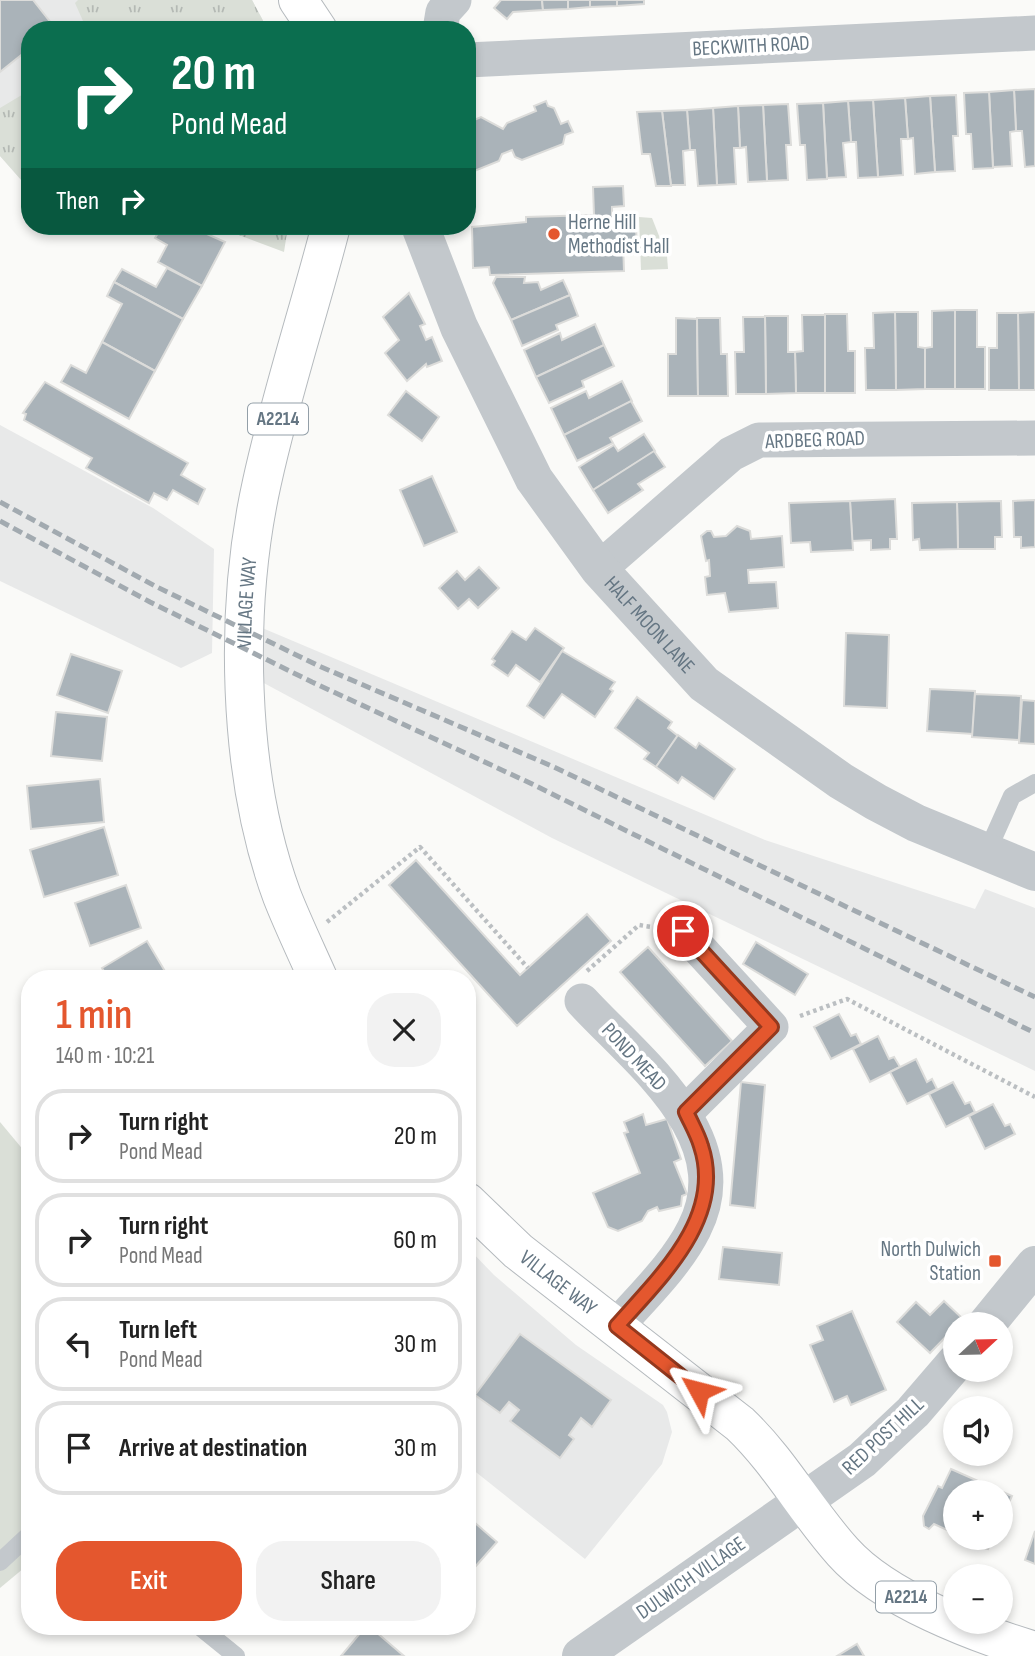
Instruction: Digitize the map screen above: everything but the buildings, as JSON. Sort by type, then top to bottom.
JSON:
[{"type":"main road","points":[[298,0],[312,21]]},
{"type":"main road","name":"VILLAGE WAY","points":[[314,970],[270,858],[253,776],[247,690],[246,616],[261,484],[329,235]]},
{"type":"main road","name":"VILLAGE WAY","points":[[476,1211],[518,1251],[617,1326],[746,1430],[766,1450],[803,1503]]},
{"type":"main road","name":"A2214","points":[[803,1503],[845,1555],[878,1580],[938,1615],[987,1637],[1035,1651]]},
{"type":"street","points":[[442,21],[443,12],[454,0]]},
{"type":"street","name":"BECKWITH ROAD","points":[[476,60],[1035,33]]},
{"type":"street","name":"HALF MOON LANE","points":[[423,235],[459,327],[534,479],[599,569],[704,684],[864,795],[916,823],[1035,872]]},
{"type":"street","name":"ARDBEG ROAD","points":[[599,569],[731,454],[759,440],[1035,438]]},
{"type":"street","points":[[683,931],[771,1027],[686,1112]]},
{"type":"street","name":"POND MEAD","points":[[580,990],[686,1112],[702,1148],[706,1189],[694,1229],[661,1276],[617,1326]]},
{"type":"street","points":[[997,1312],[1035,1265]]},
{"type":"street","name":"RED POST HILL","points":[[803,1503],[880,1444],[943,1376]]},
{"type":"street","name":"DULWICH VILLAGE","points":[[581,1656],[803,1503]]},
{"type":"lane","points":[[987,852],[1012,796],[1035,783]]},
{"type":"lane","points":[[0,1562],[21,1542]]},
{"type":"lane","points":[[210,1635],[236,1656]]},
{"type":"path","points":[[302,942],[420,847],[528,968]]},
{"type":"path","points":[[580,990],[639,925],[683,931]]},
{"type":"path","points":[[771,1027],[847,999],[1035,1097]]},
{"type":"shaded area","points":[[0,0],[252,0],[263,21],[21,21],[21,180],[0,156]]},
{"type":"shaded area","points":[[0,425],[153,508],[214,549],[212,653],[181,668],[0,581]]},
{"type":"shaded area","points":[[234,616],[765,840],[975,909],[985,889],[1035,908],[1035,1071],[552,838],[236,668]]},
{"type":"shaded area","points":[[476,1256],[576,1345],[663,1405],[667,1412],[672,1432],[662,1464],[585,1559],[476,1472]]},
{"type":"green space","points":[[78,0],[252,0],[263,21],[83,21],[75,3]]},
{"type":"green space","points":[[21,95],[21,180],[0,156],[0,108]]},
{"type":"green space","points":[[639,217],[652,218],[667,256],[668,269],[641,270]]},
{"type":"green space","points":[[239,235],[287,235],[284,252]]},
{"type":"green space","points":[[0,1122],[21,1147],[21,1570],[0,1588]]},
{"type":"railway","points":[[0,502],[155,586],[319,666],[554,767],[1035,997]]},
{"type":"railway","points":[[0,521],[150,602],[312,682],[530,783],[1035,1033]]},
{"type":"place","name":"Herne Hill Methodist Hall","points":[[554,234]]},
{"type":"place","name":"North Dulwich Station","points":[[995,1261]]},
{"type":"route","points":[[683,931],[771,1027],[686,1112],[702,1148],[706,1189],[694,1229],[661,1276],[617,1326],[699,1391]]}]
